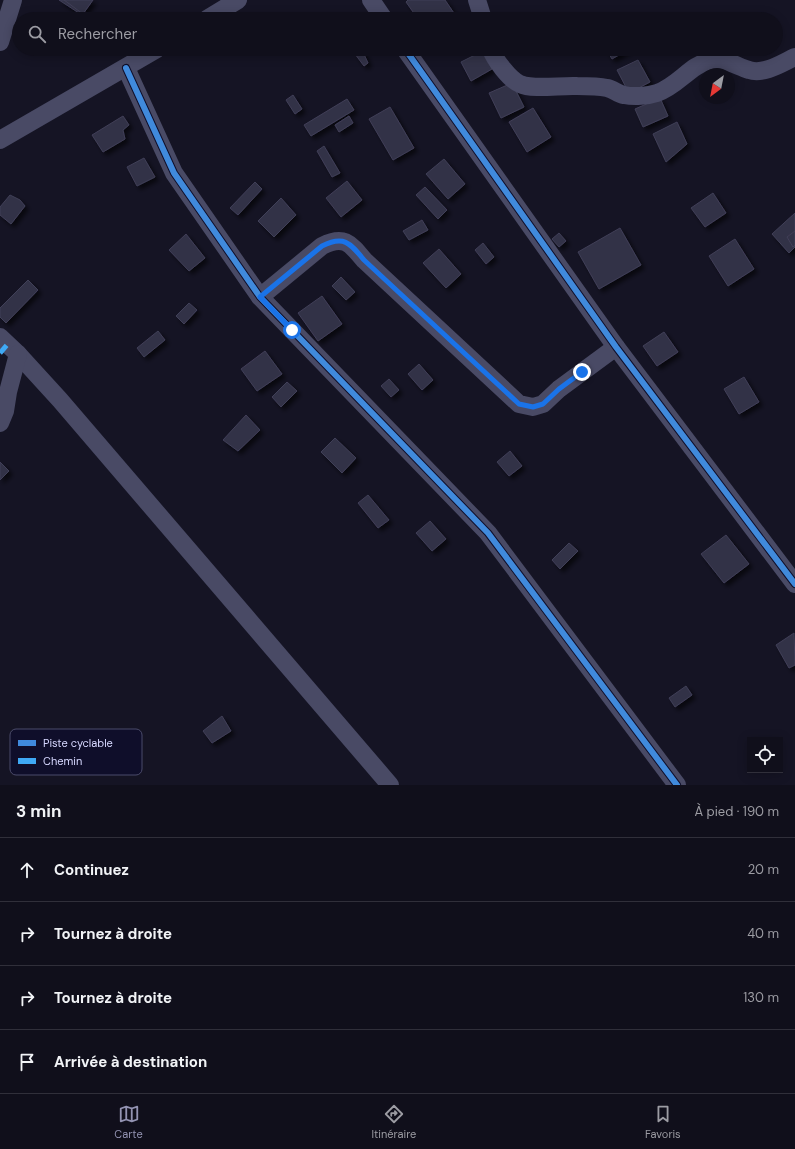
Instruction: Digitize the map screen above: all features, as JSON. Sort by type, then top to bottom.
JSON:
[{"type":"street","points":[[0,42],[14,0]]},
{"type":"street","points":[[218,12],[238,0]]},
{"type":"street","points":[[371,0],[379,12]]},
{"type":"street","points":[[477,0],[481,12]]},
{"type":"street","points":[[0,140],[146,56]]},
{"type":"street","points":[[410,56],[616,346],[795,584]]},
{"type":"street","points":[[496,56],[510,77],[519,84],[525,86],[578,86],[608,88],[624,95],[644,96],[658,93],[674,85],[701,63],[713,59],[734,64],[750,71],[760,71],[795,57]]},
{"type":"street","points":[[126,68],[174,173],[260,297],[488,532],[677,785]]},
{"type":"street","points":[[260,297],[322,246],[333,241],[341,240],[353,247],[364,260],[519,404],[533,407],[543,404],[559,389],[616,346]]},
{"type":"street","points":[[0,337],[18,354],[65,406],[390,785]]},
{"type":"street","points":[[0,423],[5,411],[8,392],[18,354]]},
{"type":"building","points":[[59,0],[92,0],[84,12],[77,12]]},
{"type":"building","points":[[64,0],[93,0],[84,12],[80,12]]},
{"type":"building","points":[[408,0],[445,0],[453,12],[413,12],[406,2]]},
{"type":"building","points":[[356,56],[365,56],[368,63],[364,66]]},
{"type":"building","points":[[473,56],[486,56],[492,69],[471,81],[461,62]]},
{"type":"building","points":[[610,56],[617,56],[612,59]]},
{"type":"building","points":[[638,60],[650,82],[629,93],[617,70]]},
{"type":"building","points":[[512,83],[524,107],[501,118],[489,93]]},
{"type":"building","points":[[293,95],[302,109],[295,114],[286,100]]},
{"type":"building","points":[[660,98],[668,116],[643,127],[635,109]]},
{"type":"building","points":[[347,99],[354,110],[311,136],[304,125]]},
{"type":"building","points":[[390,107],[414,148],[393,160],[369,119]]},
{"type":"building","points":[[533,108],[551,137],[527,152],[509,122]]},
{"type":"building","points":[[123,116],[129,125],[123,130],[125,139],[103,152],[92,135]]},
{"type":"building","points":[[349,116],[353,123],[339,132],[335,125]]},
{"type":"building","points":[[677,122],[687,144],[666,162],[653,134]]},
{"type":"building","points":[[324,146],[340,173],[332,177],[317,151]]},
{"type":"building","points":[[144,158],[155,177],[137,186],[127,167]]},
{"type":"building","points":[[444,159],[465,184],[448,199],[426,174]]},
{"type":"building","points":[[347,181],[362,200],[341,217],[326,198]]},
{"type":"building","points":[[255,182],[262,189],[238,215],[230,208]]},
{"type":"building","points":[[425,187],[447,210],[438,219],[416,195]]},
{"type":"building","points":[[713,193],[726,213],[705,227],[691,208]]},
{"type":"building","points":[[10,195],[20,200],[25,206],[11,224],[0,215],[0,207]]},
{"type":"building","points":[[281,198],[296,215],[274,237],[258,221]]},
{"type":"building","points":[[795,213],[795,247],[789,253],[772,234]]},
{"type":"building","points":[[422,220],[428,230],[409,240],[403,231]]},
{"type":"building","points":[[620,228],[641,265],[599,289],[578,252]]},
{"type":"building","points":[[795,231],[795,245],[793,247],[787,237]]},
{"type":"building","points":[[559,233],[566,241],[559,247],[552,239]]},
{"type":"building","points":[[186,234],[205,258],[189,271],[169,250]]},
{"type":"building","points":[[735,239],[754,269],[728,286],[709,256]]},
{"type":"building","points":[[483,243],[494,257],[486,264],[475,250]]},
{"type":"building","points":[[439,249],[461,274],[446,288],[423,263]]},
{"type":"building","points":[[341,277],[355,292],[346,300],[332,286]]},
{"type":"building","points":[[28,280],[38,290],[6,323],[0,317],[0,308]]},
{"type":"building","points":[[322,296],[342,324],[318,341],[298,313]]},
{"type":"building","points":[[189,303],[197,310],[184,324],[176,316]]},
{"type":"building","points":[[158,331],[165,340],[144,357],[137,348]]},
{"type":"building","points":[[664,332],[678,352],[657,366],[643,346]]},
{"type":"building","points":[[265,351],[282,374],[257,391],[241,369]]},
{"type":"building","points":[[419,364],[433,380],[422,390],[408,374]]},
{"type":"building","points":[[744,377],[759,402],[739,414],[724,389]]},
{"type":"building","points":[[389,379],[399,390],[391,397],[381,386]]},
{"type":"building","points":[[287,382],[297,391],[281,407],[272,397]]},
{"type":"building","points":[[246,415],[260,430],[238,451],[223,440]]},
{"type":"building","points":[[335,438],[356,458],[342,473],[321,452]]},
{"type":"building","points":[[510,451],[522,466],[509,476],[497,462]]},
{"type":"building","points":[[0,462],[9,471],[0,480]]},
{"type":"building","points":[[368,495],[389,520],[378,528],[358,503]]},
{"type":"building","points":[[430,521],[446,539],[432,551],[416,533]]},
{"type":"building","points":[[726,535],[749,564],[724,583],[701,554]]},
{"type":"building","points":[[569,543],[578,551],[560,569],[552,560]]},
{"type":"building","points":[[794,633],[795,665],[789,668],[776,645]]},
{"type":"building","points":[[686,686],[692,695],[675,707],[669,698]]},
{"type":"building","points":[[222,716],[231,731],[212,743],[203,731]]},
{"type":"marked path","points":[[0,353],[7,345]]},
{"type":"cycle path","points":[[410,56],[616,347],[795,584]]},
{"type":"cycle path","points":[[126,68],[174,173],[260,297],[488,533],[677,785]]},
{"type":"route","points":[[292,330],[260,297],[322,246],[333,241],[341,240],[353,247],[364,260],[519,404],[533,407],[543,404],[559,389],[582,372]]}]
